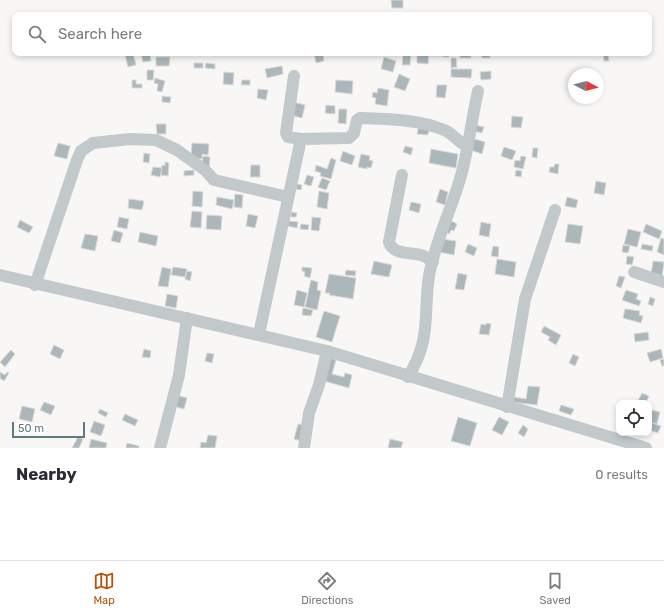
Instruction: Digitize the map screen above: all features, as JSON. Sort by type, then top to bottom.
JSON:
[{"type":"street","points":[[294,76],[286,133],[288,137],[301,139],[349,138],[354,133],[357,120],[360,118],[426,124],[450,132],[459,142],[467,146]]},
{"type":"street","points":[[408,376],[421,351],[426,332],[429,277],[444,221],[462,171],[478,91]]},
{"type":"street","points":[[35,285],[77,160],[81,151],[93,143],[130,139],[160,141],[177,150],[206,171],[214,180],[288,197]]},
{"type":"street","points":[[259,334],[301,139]]},
{"type":"street","points":[[402,175],[389,242],[390,246],[394,250],[422,255],[433,262]]},
{"type":"street","points":[[507,407],[524,299],[555,210]]},
{"type":"street","points":[[634,272],[664,282]]},
{"type":"street","points":[[0,275],[35,285],[259,334],[327,351],[507,407],[646,448]]},
{"type":"street","points":[[160,448],[179,375],[187,318]]},
{"type":"street","points":[[304,448],[309,413],[319,385],[327,351]]},
{"type":"building","points":[[391,0],[403,0],[403,8],[392,8]]},
{"type":"building","points":[[125,56],[134,56],[136,65],[128,67]]},
{"type":"building","points":[[142,56],[150,56],[151,61],[143,62]]},
{"type":"building","points":[[315,56],[323,56],[324,61],[316,63]]},
{"type":"building","points":[[403,56],[411,56],[410,65],[402,65]]},
{"type":"building","points":[[417,56],[429,56],[428,64],[417,63]]},
{"type":"building","points":[[460,56],[471,56],[471,58],[460,58]]},
{"type":"building","points":[[482,56],[490,56],[490,58],[482,58]]},
{"type":"building","points":[[603,56],[608,56],[609,61],[604,61]]},
{"type":"building","points":[[156,57],[170,57],[169,66],[156,66]]},
{"type":"building","points":[[384,57],[396,61],[393,72],[381,69]]},
{"type":"building","points":[[451,58],[456,58],[457,67],[451,68]]},
{"type":"building","points":[[194,63],[203,63],[203,68],[194,68]]},
{"type":"building","points":[[206,63],[215,64],[215,69],[205,68]]},
{"type":"building","points":[[282,66],[283,74],[267,78],[265,69]]},
{"type":"building","points":[[451,69],[472,69],[471,78],[451,77]]},
{"type":"building","points":[[147,70],[154,70],[153,80],[147,80]]},
{"type":"building","points":[[491,71],[491,79],[481,80],[480,72]]},
{"type":"building","points":[[224,72],[234,73],[233,85],[223,84]]},
{"type":"building","points":[[399,74],[410,79],[405,91],[394,87]]},
{"type":"building","points":[[155,78],[165,81],[162,92],[157,91],[158,84],[154,83]]},
{"type":"building","points":[[132,80],[136,80],[136,84],[142,84],[142,88],[132,88]]},
{"type":"building","points":[[242,80],[250,80],[250,85],[241,85]]},
{"type":"building","points":[[336,80],[353,81],[352,94],[335,92]]},
{"type":"building","points":[[437,85],[447,85],[445,98],[436,97]]},
{"type":"building","points":[[378,88],[389,90],[387,106],[375,104],[376,98],[372,97],[373,92],[377,93]]},
{"type":"building","points":[[258,89],[268,90],[266,100],[257,98]]},
{"type":"building","points":[[162,96],[171,97],[170,103],[162,102]]},
{"type":"building","points":[[293,102],[305,105],[302,118],[290,115]]},
{"type":"building","points":[[326,105],[335,106],[335,114],[325,113]]},
{"type":"building","points":[[339,109],[347,109],[346,124],[338,123]]},
{"type":"building","points":[[512,116],[523,117],[521,128],[511,127]]},
{"type":"building","points":[[156,124],[166,124],[166,134],[157,134]]},
{"type":"building","points":[[419,125],[429,127],[428,135],[417,134]]},
{"type":"building","points":[[475,125],[484,127],[482,133],[473,131]]},
{"type":"building","points":[[471,138],[485,142],[482,154],[468,149]]},
{"type":"building","points":[[58,143],[70,146],[67,159],[54,156]]},
{"type":"building","points":[[192,143],[209,144],[208,155],[202,154],[202,159],[191,158]]},
{"type":"building","points":[[405,146],[413,148],[411,155],[403,152]]},
{"type":"building","points":[[504,147],[516,151],[512,160],[501,156]]},
{"type":"building","points":[[533,148],[538,148],[537,158],[532,157]]},
{"type":"building","points":[[431,149],[458,154],[456,168],[429,163]]},
{"type":"building","points":[[343,151],[355,156],[352,165],[340,161]]},
{"type":"building","points":[[144,153],[150,154],[149,163],[143,162]]},
{"type":"building","points":[[361,154],[370,156],[369,160],[373,161],[371,168],[367,167],[367,169],[358,167]]},
{"type":"building","points":[[203,156],[210,157],[209,168],[202,167]]},
{"type":"building","points":[[521,156],[526,157],[523,169],[514,167],[515,160],[520,161]]},
{"type":"building","points":[[331,158],[336,160],[331,179],[320,176],[321,173],[315,171],[316,165],[327,169]]},
{"type":"building","points":[[165,162],[169,163],[168,176],[161,175],[162,165],[165,166]]},
{"type":"building","points":[[555,164],[559,164],[558,174],[549,172],[550,167],[554,167]]},
{"type":"building","points":[[251,165],[260,165],[260,177],[250,177]]},
{"type":"building","points":[[153,167],[162,168],[160,177],[151,175]]},
{"type":"building","points":[[194,170],[194,175],[184,176],[184,171]]},
{"type":"building","points":[[516,170],[522,171],[521,177],[515,176]]},
{"type":"building","points":[[307,175],[314,177],[311,186],[304,184]]},
{"type":"building","points":[[322,178],[330,181],[326,190],[318,187]]},
{"type":"building","points":[[596,181],[606,183],[604,195],[594,193]]},
{"type":"building","points":[[297,184],[302,185],[301,190],[296,189]]},
{"type":"building","points":[[440,189],[448,192],[445,205],[436,202]]},
{"type":"building","points":[[193,191],[203,192],[202,207],[192,206]]},
{"type":"building","points":[[319,191],[329,193],[327,209],[317,207]]},
{"type":"building","points":[[235,194],[243,195],[242,208],[234,207]]},
{"type":"building","points":[[217,197],[234,200],[232,209],[216,205]]},
{"type":"building","points":[[567,197],[578,200],[576,208],[565,206]]},
{"type":"building","points":[[129,199],[144,201],[142,210],[128,208]]},
{"type":"building","points":[[411,202],[421,204],[419,213],[409,210]]},
{"type":"building","points":[[192,211],[202,212],[201,228],[190,227]]},
{"type":"building","points":[[291,212],[297,213],[296,217],[291,217]]},
{"type":"building","points":[[248,214],[258,216],[255,228],[246,226]]},
{"type":"building","points":[[207,215],[222,216],[221,230],[206,229]]},
{"type":"building","points":[[119,217],[129,219],[127,229],[117,227]]},
{"type":"building","points":[[312,217],[321,218],[319,231],[311,230]]},
{"type":"building","points":[[448,219],[457,224],[454,231],[451,230],[449,234],[445,231]]},
{"type":"building","points":[[20,220],[33,227],[29,233],[17,227]]},
{"type":"building","points":[[289,221],[298,222],[297,228],[288,226]]},
{"type":"building","points":[[481,222],[491,224],[489,237],[479,235]]},
{"type":"building","points":[[301,224],[309,225],[308,230],[300,229]]},
{"type":"building","points":[[568,224],[583,226],[580,244],[565,242]]},
{"type":"building","points":[[646,224],[662,231],[659,239],[643,232]]},
{"type":"building","points":[[628,229],[641,232],[637,247],[624,244]]},
{"type":"building","points":[[114,230],[123,233],[120,243],[111,241]]},
{"type":"building","points":[[140,232],[158,236],[156,246],[138,242]]},
{"type":"building","points":[[85,234],[98,236],[95,251],[81,248]]},
{"type":"building","points":[[661,238],[664,239],[664,255],[657,252]]},
{"type":"building","points":[[441,239],[456,241],[454,255],[439,252]]},
{"type":"building","points":[[468,244],[477,248],[474,256],[465,252]]},
{"type":"building","points":[[642,244],[653,246],[652,251],[641,249]]},
{"type":"building","points":[[623,245],[630,246],[628,253],[622,252]]},
{"type":"building","points":[[493,246],[499,247],[498,257],[491,256]]},
{"type":"building","points":[[627,256],[634,257],[632,265],[626,264]]},
{"type":"building","points":[[497,259],[516,262],[514,277],[495,274]]},
{"type":"building","points":[[374,261],[392,265],[389,277],[371,274]]},
{"type":"building","points":[[653,261],[664,262],[662,277],[651,275]]},
{"type":"building","points":[[162,267],[171,269],[168,287],[158,286]]},
{"type":"building","points":[[173,267],[187,269],[185,277],[171,275]]},
{"type":"building","points":[[302,267],[312,268],[310,278],[304,276],[305,272],[302,271]]},
{"type":"building","points":[[346,270],[356,271],[355,276],[345,275]]},
{"type":"building","points":[[187,271],[192,272],[190,281],[185,279]]},
{"type":"building","points":[[458,273],[467,275],[464,290],[455,289]]},
{"type":"building","points":[[329,274],[356,278],[353,299],[325,293]]},
{"type":"building","points":[[619,276],[625,277],[621,288],[616,286]]},
{"type":"building","points":[[311,280],[318,282],[317,290],[321,291],[317,310],[305,307]]},
{"type":"building","points":[[297,290],[307,293],[304,307],[294,305]]},
{"type":"building","points":[[626,290],[638,294],[636,299],[641,301],[639,306],[622,300]]},
{"type":"building","points":[[167,294],[178,296],[176,308],[165,306]]},
{"type":"building","points":[[650,297],[655,299],[653,306],[648,304]]},
{"type":"building","points":[[303,308],[313,310],[311,316],[302,315]]},
{"type":"building","points":[[625,309],[640,311],[639,315],[643,316],[641,323],[623,318]]},
{"type":"building","points":[[324,311],[340,316],[332,342],[316,337]]},
{"type":"building","points":[[486,323],[491,324],[489,335],[479,334],[481,324],[486,325]]},
{"type":"building","points":[[544,326],[561,335],[556,345],[548,340],[550,337],[541,332]]},
{"type":"building","points":[[648,332],[649,340],[635,342],[634,334]]},
{"type":"building","points":[[54,345],[64,350],[60,359],[50,354]]},
{"type":"building","points":[[144,349],[151,351],[150,358],[142,357]]},
{"type":"building","points":[[661,349],[663,358],[650,362],[647,353]]},
{"type":"building","points":[[11,350],[15,354],[5,367],[0,362]]},
{"type":"building","points":[[207,353],[214,354],[212,363],[205,361]]},
{"type":"building","points":[[573,354],[579,357],[575,366],[569,363]]},
{"type":"building","points":[[330,358],[336,360],[332,374],[344,377],[345,373],[352,375],[349,388],[324,381]]},
{"type":"building","points":[[664,359],[664,366],[662,366],[660,360]]},
{"type":"building","points":[[0,372],[5,375],[7,372],[9,373],[4,381],[0,378]]},
{"type":"building","points":[[528,386],[540,387],[537,405],[512,402],[513,397],[526,399]]},
{"type":"building","points":[[642,393],[649,396],[647,400],[638,400]]},
{"type":"building","points":[[176,395],[187,398],[184,409],[173,406]]},
{"type":"building","points":[[44,402],[55,406],[51,415],[40,410]]},
{"type":"building","points":[[561,405],[574,409],[571,415],[559,411]]},
{"type":"building","points":[[22,406],[35,409],[32,422],[19,419]]},
{"type":"building","points":[[100,409],[108,413],[106,417],[98,413]]},
{"type":"building","points":[[652,410],[660,412],[657,424],[652,423]]},
{"type":"building","points":[[125,414],[138,420],[135,426],[122,420]]},
{"type":"building","points":[[458,417],[477,423],[470,446],[451,441]]},
{"type":"building","points":[[499,417],[509,422],[502,435],[492,430]]},
{"type":"building","points":[[94,421],[105,425],[101,436],[90,432]]},
{"type":"building","points":[[652,423],[661,426],[658,433],[652,431]]},
{"type":"building","points":[[298,424],[305,425],[301,441],[294,439]]},
{"type":"building","points":[[523,425],[528,429],[524,437],[518,433]]},
{"type":"building","points":[[208,435],[217,436],[215,448],[200,448],[201,442],[206,443]]},
{"type":"building","points":[[78,437],[83,439],[79,448],[72,448]]},
{"type":"building","points":[[91,439],[107,443],[106,448],[89,448]]},
{"type":"building","points":[[390,439],[403,442],[401,448],[388,448]]},
{"type":"building","points":[[127,443],[139,446],[139,448],[126,448]]}]
